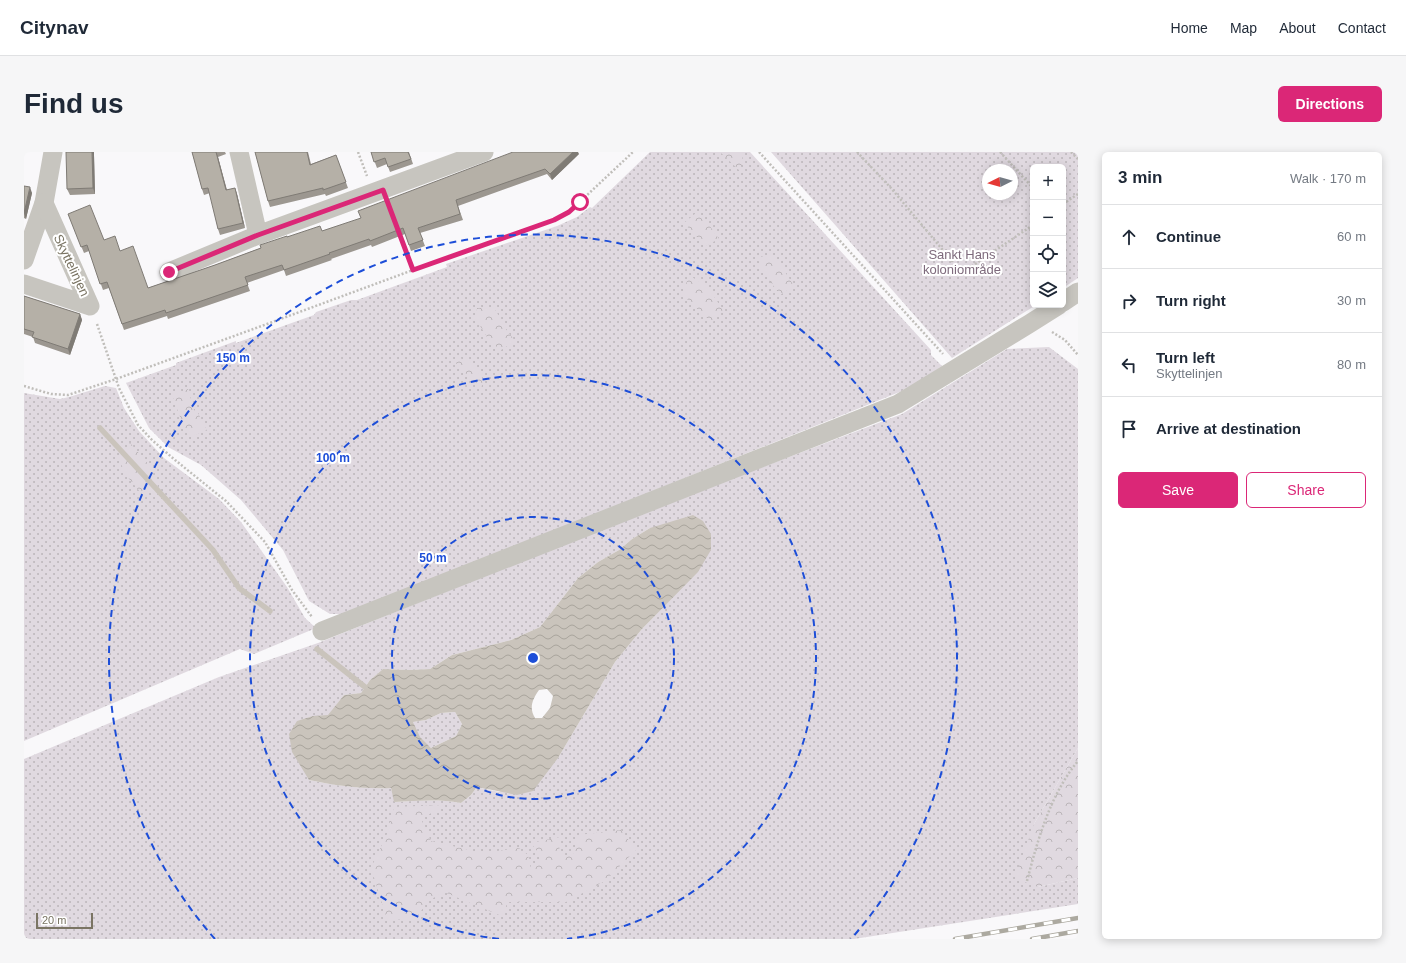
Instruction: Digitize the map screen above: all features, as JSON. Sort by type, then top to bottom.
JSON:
[{"type":"street","name":"Skyttelinjen","points":[[24,260],[44,203],[53,152]]},
{"type":"street","points":[[239,152],[258,235]]},
{"type":"street","points":[[169,272],[258,235],[484,152]]},
{"type":"street","name":"Skyttelinjen","points":[[44,203],[90,306]]},
{"type":"street","name":"Skyttelinjen","points":[[24,284],[90,306]]},
{"type":"street","points":[[1066,300],[1078,292]]},
{"type":"street","points":[[322,631],[898,404],[1054,308]]},
{"type":"path","points":[[358,152],[373,193]]},
{"type":"path","points":[[24,386],[51,394],[68,395],[116,379],[554,220],[569,212],[633,152]]},
{"type":"path","points":[[759,152],[956,368]]},
{"type":"path","points":[[858,152],[891,188],[962,273],[1030,227]]},
{"type":"path","points":[[1000,152],[1030,185]]},
{"type":"path","points":[[1071,152],[1078,159]]},
{"type":"path","points":[[1066,202],[1078,194]]},
{"type":"path","points":[[399,233],[413,270]]},
{"type":"path","points":[[90,306],[116,379],[127,405],[138,425],[152,440],[175,460],[226,500],[265,542],[292,590],[322,631]]},
{"type":"path","points":[[1029,324],[1047,328],[1065,340],[1078,355]]},
{"type":"path","points":[[1027,881],[1039,838],[1050,808],[1067,775],[1078,761]]},
{"type":"green space","points":[[650,152],[750,152],[931,350],[931,355],[942,366],[912,387],[341,616],[339,614],[330,614],[309,601],[283,550],[241,500],[201,465],[168,447],[149,428],[126,383],[236,341],[236,343],[314,315],[316,312],[351,300],[357,300],[447,267],[446,264],[557,226],[577,217],[590,207],[592,208]]},
{"type":"green space","points":[[717,152],[743,152],[741,172],[721,153]]},
{"type":"green space","name":"Sankt Hans koloniområde","points":[[771,152],[1078,152],[1078,278],[1066,286],[1066,164],[1030,164],[1030,308],[1031,308],[952,358]]},
{"type":"green space","points":[[696,213],[709,225],[719,239],[705,246],[684,223]]},
{"type":"green space","points":[[767,255],[778,261],[794,286],[780,295],[760,267],[758,257]]},
{"type":"green space","points":[[690,276],[707,286],[723,310],[712,323],[685,297],[683,289]]},
{"type":"green space","points":[[494,307],[505,328],[515,341],[501,350],[490,342],[476,319],[477,308]]},
{"type":"green space","points":[[1049,347],[1078,369],[1078,748],[1034,824],[1038,887],[1078,878],[1078,904],[854,939],[24,939],[24,759],[219,677],[318,643],[637,515],[902,414],[1007,349]],"holes":[[[650,528],[669,601],[642,629],[615,662],[558,758],[499,792],[477,787],[471,795],[461,803],[436,801],[395,802],[391,788],[350,787],[309,780],[313,716],[328,716],[344,695],[361,693],[370,680],[383,669],[430,669],[452,655],[511,640],[540,627],[578,578],[598,562],[619,550],[632,539]]]},
{"type":"green space","points":[[456,357],[471,362],[483,379],[481,390],[454,361]]},
{"type":"green space","points":[[105,386],[116,388],[124,408],[139,431],[164,458],[219,499],[241,522],[287,587],[305,618],[316,628],[254,654],[240,649],[24,741],[24,393],[60,399]]},
{"type":"green space","points":[[188,389],[194,410],[198,413],[207,430],[192,436],[183,425],[172,395]]},
{"type":"green space","points":[[130,443],[149,465],[160,491],[142,494],[124,473],[119,456]]},
{"type":"green space","points":[[455,712],[462,724],[456,736],[431,748],[418,737],[413,722],[426,720],[441,713]]},
{"type":"green space","points":[[1078,748],[1078,878],[1038,887],[1022,881],[1016,874],[1034,824]]},
{"type":"green space","points":[[445,805],[421,819],[431,841],[482,853],[519,848],[528,855],[531,869],[543,859],[531,843],[560,837],[559,857],[573,854],[578,835],[621,830],[636,850],[605,881],[566,902],[507,902],[504,917],[444,892],[428,901],[414,921],[387,919],[371,868],[387,834],[394,807]]},
{"type":"water","points":[[693,515],[703,521],[711,534],[711,550],[698,572],[642,629],[615,662],[558,758],[533,791],[517,795],[477,787],[471,795],[461,803],[436,801],[394,802],[391,788],[350,787],[309,780],[292,752],[289,734],[297,721],[313,716],[328,715],[344,695],[361,693],[370,680],[383,669],[430,669],[452,655],[511,640],[540,627],[578,578],[598,562],[619,550],[632,539],[650,528]],"holes":[[[547,689],[553,696],[550,708],[542,718],[535,718],[532,711],[533,701],[539,690]],[[455,712],[462,724],[456,736],[431,748],[420,737],[413,722],[426,720],[441,713]]]},
{"type":"building","points":[[66,152],[92,152],[93,188],[67,189]]},
{"type":"building","points":[[192,152],[216,152],[226,190],[235,188],[243,223],[218,229],[208,188],[202,189]]},
{"type":"building","points":[[255,152],[307,152],[310,165],[336,155],[346,182],[323,190],[323,188],[268,201]]},
{"type":"building","points":[[371,152],[408,152],[411,159],[388,167],[385,158],[374,162]]},
{"type":"building","points":[[513,152],[573,152],[550,174],[545,169],[456,200],[460,214],[418,228],[423,240],[409,245],[403,228],[370,241],[369,239],[284,270],[282,265],[245,277],[248,285],[166,313],[165,310],[122,324],[107,282],[100,284],[87,245],[81,247],[68,214],[90,205],[104,240],[115,236],[120,251],[133,246],[148,288],[261,248],[260,245],[287,236],[320,226],[322,231],[361,218],[358,211]]},
{"type":"building","points":[[24,186],[30,187],[24,213]]},
{"type":"building","points":[[24,296],[80,314],[68,349],[32,337],[34,332],[24,329]]},
{"type":"waterway","points":[[100,428],[213,550],[239,588],[270,611]]},
{"type":"waterway","points":[[317,649],[365,687]]},
{"type":"railway","points":[[955,939],[1078,918]]},
{"type":"railway","points":[[1032,939],[1078,931]]},
{"type":"route","points":[[169,272],[258,235],[383,190],[413,270],[554,220],[569,212],[580,202]]}]
